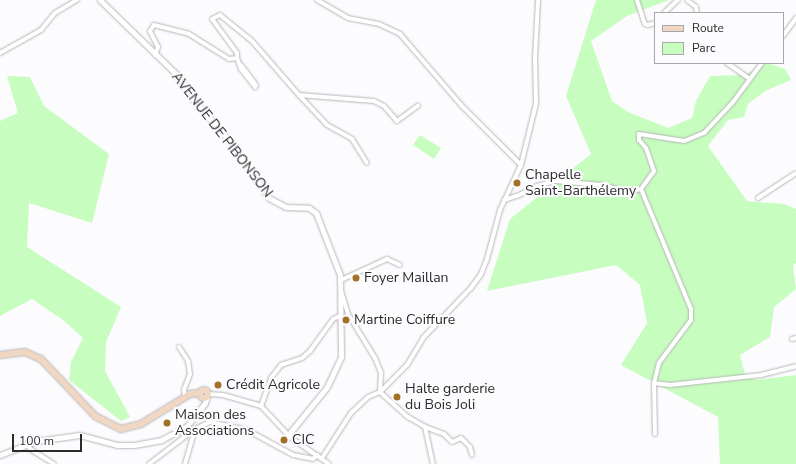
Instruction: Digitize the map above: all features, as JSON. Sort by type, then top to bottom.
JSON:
[{"type":"main road","points":[[0,355],[20,352],[41,359],[96,416],[120,429],[140,424],[185,396],[204,395]]},
{"type":"street","points":[[0,54],[41,30],[55,13],[77,0]]},
{"type":"street","name":"AVENUE DE PIBONSON","points":[[100,0],[176,74],[189,95],[232,144],[269,198],[286,207],[309,208],[316,212],[341,280],[340,316],[342,346],[337,369],[327,387],[288,435]]},
{"type":"street","points":[[317,0],[348,18],[379,24],[400,34],[461,105],[521,165]]},
{"type":"street","points":[[322,458],[351,413],[368,397],[380,392],[407,365],[423,338],[471,288],[481,274],[488,259],[504,200],[521,165],[536,104],[534,58],[538,0]]},
{"type":"street","points":[[637,0],[645,24],[648,25],[654,23]]},
{"type":"street","points":[[665,12],[678,0]]},
{"type":"street","points":[[687,0],[696,7],[697,12]]},
{"type":"street","points":[[241,66],[256,85],[255,87],[241,68],[237,58],[237,53],[215,24],[213,16],[220,15],[252,41],[327,125],[352,139],[367,163]]},
{"type":"street","points":[[784,35],[796,18]]},
{"type":"street","points":[[155,55],[158,47],[150,31],[154,25],[189,34],[229,59],[237,58]]},
{"type":"street","points":[[728,64],[750,79]]},
{"type":"street","points":[[504,200],[519,196],[537,186],[555,181],[602,185],[628,192],[641,189],[654,171],[646,148],[639,140],[639,134],[684,141],[704,133],[733,102],[761,64]]},
{"type":"street","points":[[299,95],[374,101],[384,106],[397,120],[418,106]]},
{"type":"street","points":[[758,198],[796,173]]},
{"type":"street","points":[[641,189],[690,309],[690,320],[659,363],[654,383],[655,434]]},
{"type":"street","points":[[341,280],[387,259],[400,264]]},
{"type":"street","points":[[341,291],[344,294],[345,309],[377,363],[381,373],[380,392]]},
{"type":"street","points":[[261,406],[271,378],[281,365],[302,358],[310,351],[334,319],[340,316]]},
{"type":"street","points":[[179,347],[188,361],[189,368],[185,396]]},
{"type":"street","points":[[654,383],[670,385],[753,376],[796,366]]},
{"type":"street","points":[[380,392],[408,417],[425,427],[444,434],[452,442],[461,438],[470,446],[472,455]]},
{"type":"street","points":[[0,455],[27,443],[80,435],[118,445],[149,444],[179,431],[201,409],[204,395],[223,395],[261,406],[288,435],[329,464]]},
{"type":"street","points":[[149,464],[195,429],[210,422],[235,426],[247,430],[287,453],[313,459]]},
{"type":"street","points":[[425,427],[432,464]]},
{"type":"street","points":[[185,464],[195,429]]},
{"type":"street","points":[[27,443],[30,449],[54,464]]},
{"type":"street","points":[[310,464],[317,455]]},
{"type":"green space","points":[[596,0],[669,0],[627,16],[591,41],[612,101],[628,112],[668,128],[692,118],[696,101],[710,76],[744,75],[765,64],[785,69],[791,80],[765,91],[748,104],[744,117],[728,120],[708,146],[747,201],[784,204],[796,209],[796,263],[793,265],[796,289],[774,307],[770,337],[740,355],[745,374],[755,380],[796,375],[796,464],[720,464],[718,417],[621,365],[647,323],[640,285],[616,265],[487,291],[510,219],[591,154],[566,96]]},
{"type":"green space","points":[[7,76],[30,77],[44,106],[109,154],[92,223],[29,203],[27,247],[121,307],[106,342],[105,371],[130,417],[121,421],[69,380],[71,362],[83,338],[63,320],[32,299],[0,316],[0,121],[18,113]]},
{"type":"green space","points":[[420,135],[441,148],[434,159],[413,145]]},
{"type":"place","name":"Chapelle Saint-Barthélemy","points":[[517,183]]},
{"type":"place","name":"Foyer Maillan","points":[[356,278]]},
{"type":"place","name":"Martine Coiffure","points":[[346,320]]},
{"type":"place","name":"Crédit Agricole","points":[[218,385]]},
{"type":"place","name":"Halte garderie du Bois Joli","points":[[397,397]]},
{"type":"place","name":"Maison des Associations","points":[[167,423]]},
{"type":"place","name":"CIC","points":[[284,440]]}]
